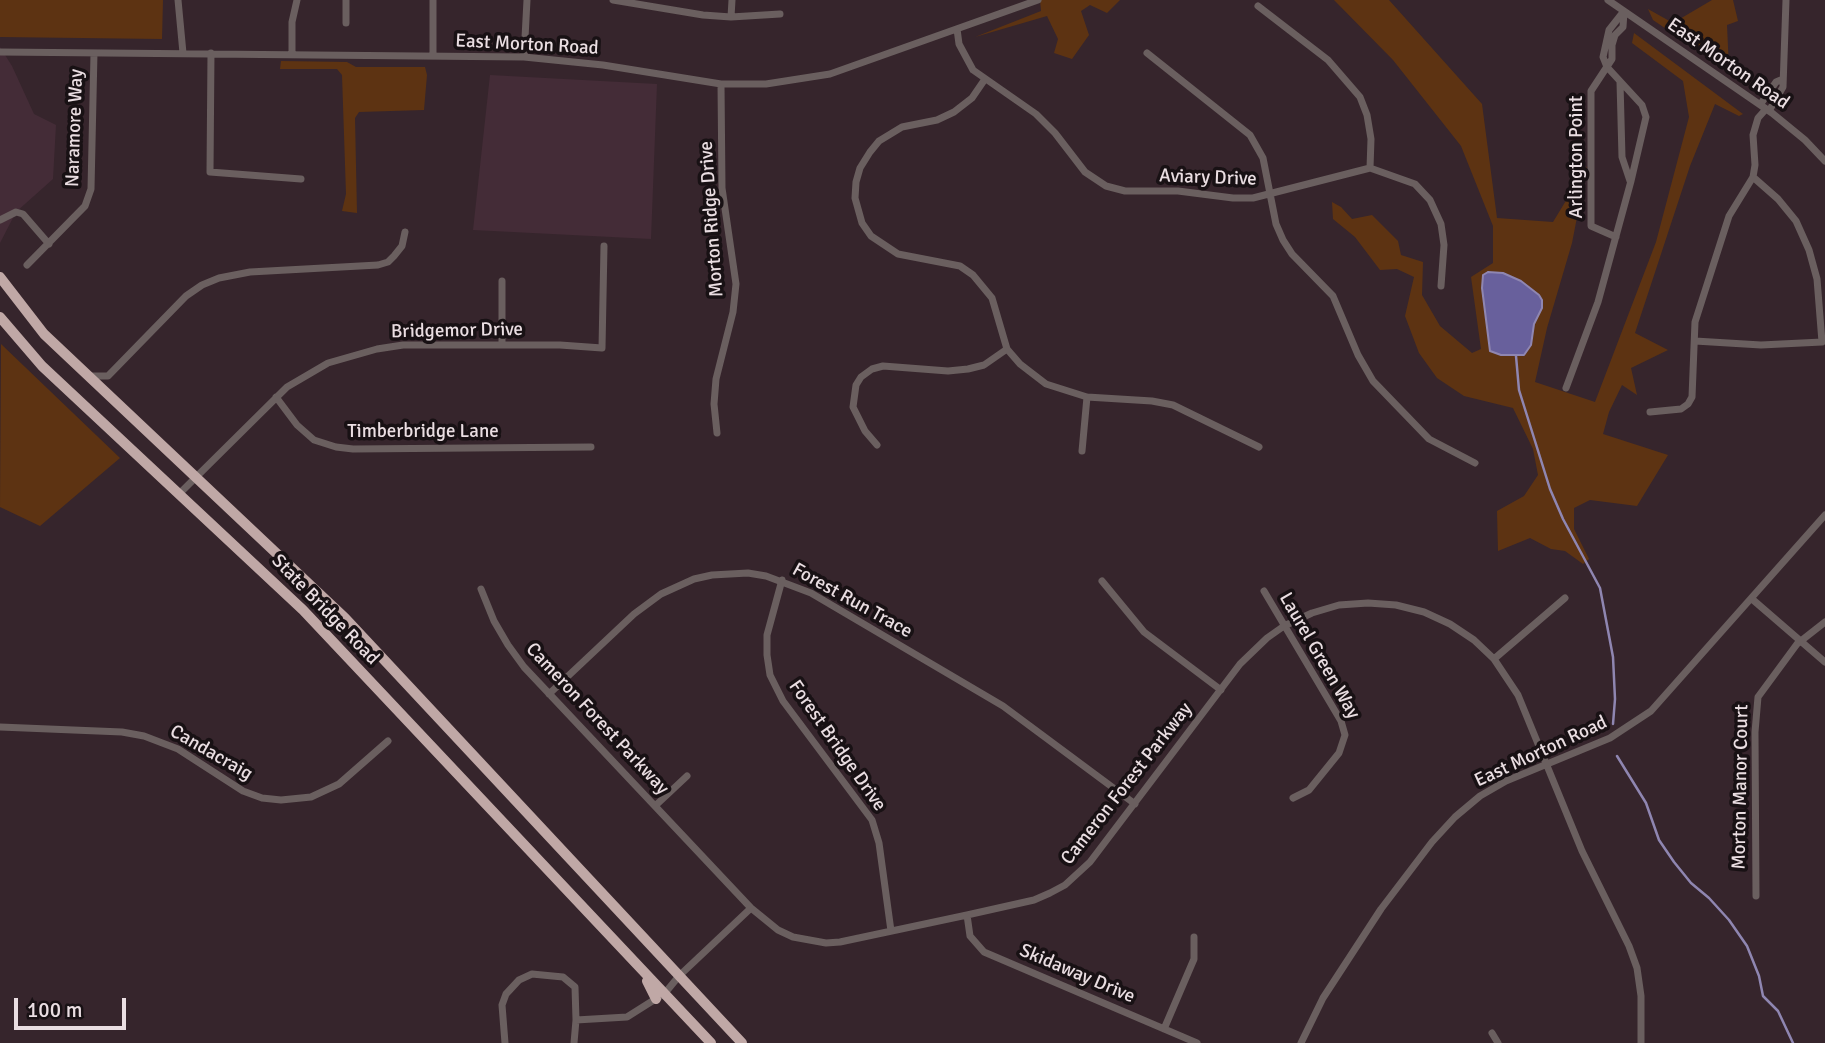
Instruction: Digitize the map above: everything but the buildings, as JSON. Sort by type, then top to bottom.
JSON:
[{"type":"highway","name":"State Bridge Road","points":[[0,277],[44,334],[345,618],[742,1043]]},
{"type":"highway","name":"State Bridge Road","points":[[0,317],[42,366],[303,610],[614,940],[660,996],[711,1043]]},
{"type":"highway","name":"State Bridge Road","points":[[109,381],[113,391],[153,429],[162,444]]},
{"type":"street","points":[[178,0],[183,53]]},
{"type":"street","points":[[292,54],[292,22],[297,0]]},
{"type":"street","points":[[346,0],[346,23]]},
{"type":"street","points":[[433,0],[433,55]]},
{"type":"street","points":[[524,57],[527,0]]},
{"type":"street","points":[[613,0],[703,15],[780,15]]},
{"type":"street","points":[[731,17],[732,0]]},
{"type":"street","name":"East Morton Road","points":[[0,52],[524,57],[603,65],[721,84],[766,84],[830,74],[1038,0]]},
{"type":"street","name":"East Morton Road","points":[[1608,0],[1765,108],[1805,140],[1825,161]]},
{"type":"street","points":[[1650,412],[1671,411],[1689,404],[1692,397],[1695,322],[1701,299],[1729,216],[1753,177],[1753,135],[1758,118],[1776,82],[1783,79],[1786,0]]},
{"type":"street","points":[[1258,6],[1328,60],[1360,97],[1367,115],[1371,139],[1370,168],[1415,184],[1430,200],[1441,224],[1444,245],[1441,286]]},
{"type":"street","name":"Arlington Point","points":[[1616,237],[1591,226],[1590,221],[1591,91],[1607,67],[1603,57],[1605,41],[1615,20],[1624,11]]},
{"type":"street","name":"Aviary Drive","points":[[957,29],[959,44],[973,70],[1037,114],[1085,172],[1107,186],[1125,191],[1178,191],[1233,198],[1271,195],[1370,168]]},
{"type":"street","name":"Naramore Way","points":[[27,265],[85,206],[91,189],[94,52]]},
{"type":"street","points":[[211,53],[210,172],[301,179]]},
{"type":"street","points":[[1147,53],[1250,135],[1263,158],[1276,224],[1283,240],[1292,254],[1333,296],[1358,355],[1373,381],[1429,439],[1475,463]]},
{"type":"street","points":[[1566,388],[1598,302],[1631,181],[1646,113],[1642,104],[1607,67]]},
{"type":"street","points":[[985,79],[972,98],[954,112],[937,120],[902,127],[879,141],[860,168],[856,183],[855,198],[862,223],[871,236],[898,254],[960,267],[973,275],[992,298],[1007,349],[1020,364],[1046,384],[1087,397],[1173,405],[1259,447]]},
{"type":"street","points":[[1620,82],[1622,157],[1631,181]]},
{"type":"street","name":"Morton Ridge Drive","points":[[718,433],[714,404],[716,379],[733,312],[736,284],[722,188],[721,84]]},
{"type":"street","points":[[1695,341],[1761,345],[1822,342],[1817,279],[1809,250],[1796,221],[1753,177]]},
{"type":"street","points":[[0,220],[16,212],[23,214],[49,244]]},
{"type":"street","points":[[88,376],[109,381],[186,296],[202,285],[219,278],[250,272],[379,265],[388,261],[402,246],[405,232]]},
{"type":"street","name":"Bridgemor Drive","points":[[179,494],[287,387],[328,363],[377,349],[403,345],[560,345],[602,348],[604,246]]},
{"type":"street","points":[[502,281],[502,345]]},
{"type":"street","points":[[877,445],[864,431],[853,407],[856,385],[861,377],[872,369],[883,366],[948,371],[968,369],[984,365],[1007,349]]},
{"type":"street","name":"Timberbridge Lane","points":[[276,397],[297,425],[314,440],[336,447],[591,447]]},
{"type":"street","points":[[1082,451],[1087,397]]},
{"type":"street","name":"East Morton Road","points":[[1301,1043],[1324,998],[1358,944],[1432,842],[1455,817],[1480,796],[1506,781],[1610,738],[1634,725],[1651,711],[1825,514]]},
{"type":"street","name":"Forest Run Trace","points":[[549,694],[645,604],[677,585],[712,575],[748,573],[782,580],[811,593],[1003,706],[1135,804]]},
{"type":"street","name":"Forest Bridge Drive","points":[[782,580],[767,635],[766,655],[770,675],[783,701],[873,820],[879,843],[891,931]]},
{"type":"street","points":[[1102,581],[1144,632],[1221,690]]},
{"type":"street","name":"Cameron Forest Parkway","points":[[481,589],[494,621],[508,645],[549,694],[751,908],[778,930],[810,941],[840,942],[1034,900],[1065,885],[1090,862],[1252,652],[1284,626],[1312,613],[1339,605],[1396,605],[1424,612],[1450,624],[1474,640],[1494,659],[1518,695],[1582,851],[1629,946],[1637,968],[1641,996],[1642,1043]]},
{"type":"street","name":"Laurel Green Way","points":[[1264,591],[1341,721],[1345,735],[1339,753],[1316,781],[1308,790],[1293,798]]},
{"type":"street","points":[[639,597],[645,604]]},
{"type":"street","points":[[1494,659],[1565,598]]},
{"type":"street","points":[[1752,599],[1825,662]]},
{"type":"street","name":"Morton Manor Court","points":[[1756,896],[1755,732],[1758,697],[1801,641],[1825,622]]},
{"type":"street","name":"Candacraig","points":[[0,727],[122,732],[144,736],[178,749],[243,791],[262,798],[281,800],[311,797],[339,784],[388,741]]},
{"type":"street","points":[[654,806],[687,776]]},
{"type":"street","points":[[576,1020],[627,1017],[660,996],[751,908]]},
{"type":"street","name":"Skidaway Drive","points":[[967,915],[970,936],[984,952],[1197,1043]]},
{"type":"street","points":[[1164,1029],[1194,959],[1194,937]]},
{"type":"street","points":[[505,1043],[502,1005],[512,986],[533,974],[563,977],[575,987],[574,1043]]},
{"type":"street","points":[[1492,1033],[1498,1043]]},
{"type":"shaded area","points":[[0,0],[163,0],[162,39],[0,37]]},
{"type":"shaded area","points":[[1040,0],[1120,0],[1107,13],[1090,5],[1081,11],[1089,35],[1072,59],[1054,53],[1058,39],[1047,16],[975,37],[1041,11]]},
{"type":"shaded area","points":[[1334,0],[1389,0],[1482,104],[1497,218],[1553,222],[1587,166],[1572,243],[1547,328],[1535,382],[1595,402],[1656,242],[1689,117],[1683,81],[1632,43],[1634,33],[1743,114],[1739,116],[1715,104],[1690,166],[1635,333],[1668,350],[1631,368],[1637,395],[1622,385],[1609,412],[1603,434],[1668,455],[1637,506],[1590,500],[1574,508],[1574,529],[1589,559],[1583,564],[1565,551],[1551,549],[1530,538],[1498,551],[1497,511],[1524,496],[1538,475],[1533,449],[1513,408],[1464,396],[1437,378],[1419,353],[1405,316],[1414,277],[1397,269],[1380,270],[1355,237],[1333,219],[1332,202],[1352,219],[1372,215],[1398,241],[1401,255],[1423,262],[1422,295],[1440,326],[1472,353],[1481,349],[1471,277],[1493,263],[1493,226],[1461,146],[1393,60]]},
{"type":"shaded area","points":[[1712,0],[1733,0],[1738,21],[1727,25],[1729,69],[1653,20],[1648,9],[1673,23]]},
{"type":"shaded area","points":[[0,47],[12,66],[34,114],[56,125],[53,179],[16,212],[0,243]]},
{"type":"shaded area","points":[[281,61],[347,62],[356,67],[425,67],[427,75],[424,110],[359,112],[355,118],[357,213],[342,211],[346,194],[342,75],[337,69],[280,69]]},
{"type":"shaded area","points":[[490,75],[657,84],[651,239],[473,230]]},
{"type":"shaded area","points":[[1488,272],[1503,273],[1521,281],[1542,300],[1531,345],[1524,355],[1501,355],[1490,351],[1482,288],[1483,275]]},
{"type":"shaded area","points":[[1,344],[120,458],[40,526],[0,507]]},
{"type":"waterway","points":[[1516,356],[1519,390],[1550,489],[1600,588],[1613,657],[1613,724]]},
{"type":"waterway","points":[[1617,756],[1646,803],[1659,840],[1674,862],[1691,883],[1729,920],[1747,946],[1759,976],[1763,996],[1778,1011],[1793,1043]]}]
